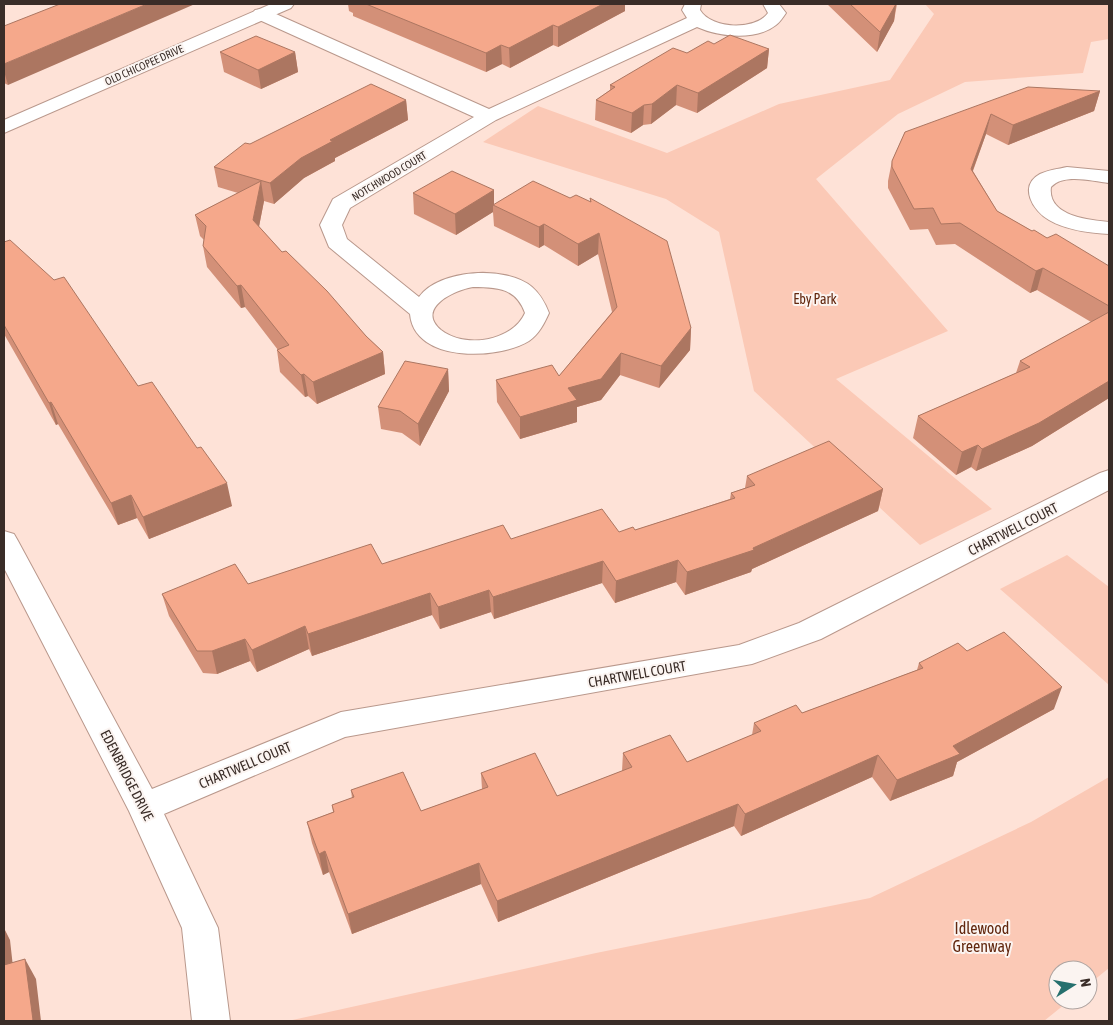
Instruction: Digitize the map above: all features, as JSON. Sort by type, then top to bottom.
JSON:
[{"type":"street","name":"OLD CHICOPEE DRIVE","points":[[4,127],[285,4]]},
{"type":"street","name":"NOTCHWOOD COURT","points":[[422,312],[337,242],[331,225],[341,204],[488,116],[695,12],[714,27],[728,30],[756,28],[768,24],[775,19],[777,13],[771,4]]},
{"type":"street","points":[[261,14],[488,116]]},
{"type":"street","points":[[1109,177],[1074,172],[1058,175],[1048,179],[1040,186],[1039,195],[1044,205],[1057,215],[1072,222],[1091,227],[1109,228]]},
{"type":"street","name":"CHARTWELL COURT","points":[[144,807],[341,725],[741,656],[810,631],[1109,479]]},
{"type":"street","name":"EDENBRIDGE DRIVE","points":[[4,541],[144,807],[200,928],[211,1021]]},
{"type":"green space","name":"Eby Park","points":[[925,4],[1109,4],[1109,39],[1091,42],[1083,73],[965,82],[898,114],[816,179],[948,331],[836,379],[992,509],[920,545],[754,391],[719,232],[666,199],[483,142],[538,106],[667,153],[779,104],[890,80],[934,14]]},
{"type":"green space","points":[[1067,555],[1109,587],[1109,685],[1000,589]]},
{"type":"green space","name":"Idlewood Greenway","points":[[1109,777],[1109,968],[1098,977],[1098,960],[1048,960],[1048,1010],[1058,1010],[1044,1021],[288,1021],[596,953],[870,898],[1031,822]]},
{"type":"building","points":[[60,4],[147,4],[4,64],[4,26]]},
{"type":"building","points":[[366,4],[603,4],[558,27],[553,25],[509,48],[501,45],[486,53]]},
{"type":"building","points":[[850,4],[896,4],[880,32]]},
{"type":"building","points":[[730,35],[769,49],[698,93],[677,85],[652,104],[644,105],[632,113],[596,100],[615,87],[610,85],[673,48],[687,53],[708,41],[714,44]]},
{"type":"building","points":[[256,36],[295,52],[258,70],[220,52]]},
{"type":"building","points":[[371,84],[406,100],[330,140],[333,141],[301,158],[270,183],[214,167],[245,143],[250,144]]},
{"type":"building","points":[[1028,87],[1100,91],[1013,125],[991,114],[971,169],[997,211],[1047,238],[1056,234],[1109,266],[1109,306],[1043,268],[1036,271],[960,223],[941,224],[933,208],[914,209],[892,167],[892,161],[905,132]]},
{"type":"building","points":[[452,171],[494,190],[455,214],[413,193]]},
{"type":"building","points":[[261,181],[253,220],[282,252],[286,251],[327,291],[366,336],[383,352],[313,382],[304,374],[301,375],[277,350],[289,345],[241,285],[237,286],[203,246],[206,226],[195,215]]},
{"type":"building","points":[[533,181],[570,198],[576,195],[591,202],[590,198],[667,241],[691,328],[661,366],[621,353],[601,379],[568,388],[577,400],[520,417],[496,380],[552,365],[559,376],[617,307],[599,233],[578,244],[544,224],[539,227],[493,205]]},
{"type":"building","points":[[10,240],[54,280],[64,277],[138,386],[152,382],[197,448],[201,447],[227,483],[143,517],[131,495],[111,503],[51,402],[49,403],[4,325],[4,242]]},
{"type":"building","points":[[1109,312],[1109,381],[1039,423],[982,449],[978,445],[962,452],[918,416],[1030,367],[1020,361]]},
{"type":"building","points":[[405,361],[448,369],[418,424],[400,411],[378,407]]},
{"type":"building","points":[[829,441],[883,489],[753,548],[754,550],[687,572],[678,560],[616,581],[603,561],[493,597],[489,590],[438,607],[430,593],[308,634],[305,626],[252,650],[245,639],[212,651],[197,651],[162,594],[235,564],[248,584],[371,544],[382,564],[503,525],[511,539],[602,509],[619,532],[633,527],[635,530],[735,498],[731,493],[755,485],[747,476]]},
{"type":"building","points":[[1004,632],[1062,687],[953,746],[960,754],[897,780],[878,755],[745,814],[738,804],[497,901],[479,863],[348,914],[325,851],[319,854],[307,822],[334,812],[332,805],[354,797],[351,790],[403,772],[421,811],[488,787],[481,773],[535,753],[557,796],[632,767],[623,753],[670,735],[687,762],[761,731],[754,723],[796,705],[802,713],[923,668],[919,663],[958,643],[967,651]]},
{"type":"building","points":[[25,959],[33,1020],[4,1021],[4,965]]}]
